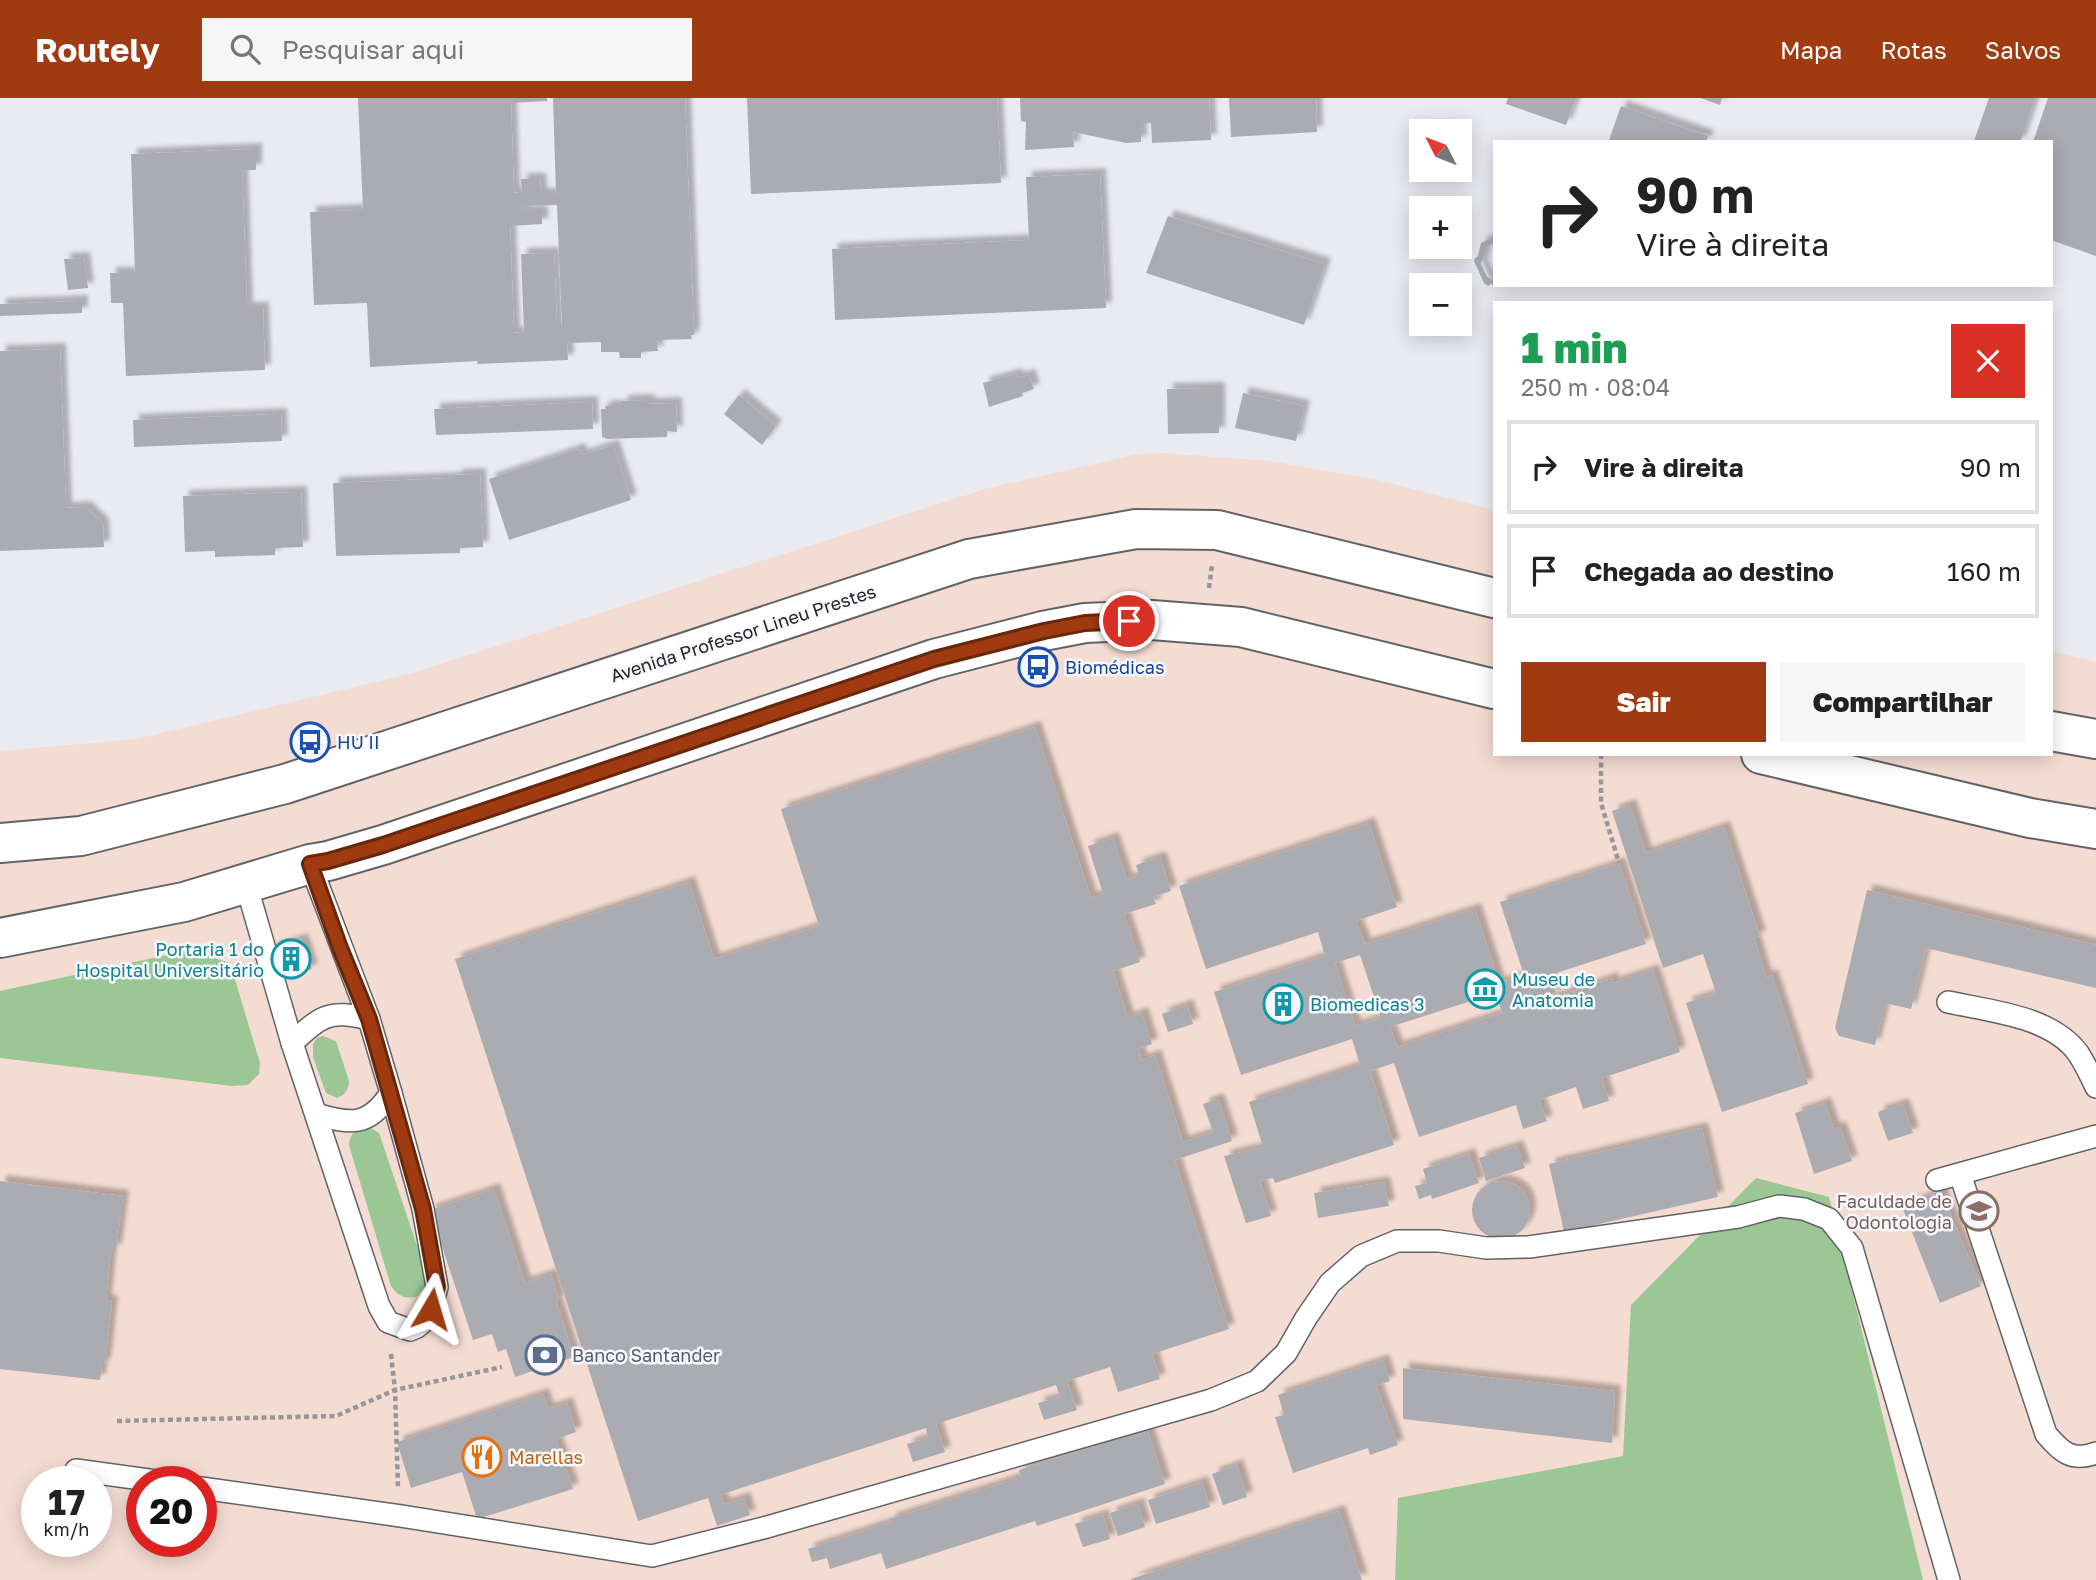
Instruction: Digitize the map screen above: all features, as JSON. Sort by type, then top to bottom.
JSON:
[{"type":"street","name":"Avenida Professor Lineu Prestes","points":[[0,843],[81,836],[285,784],[969,559],[1136,529],[1217,530],[1493,598]]},
{"type":"street","points":[[0,938],[184,902],[328,861],[396,841],[934,659],[1085,623],[1152,620],[1241,627],[1493,689]]},
{"type":"street","points":[[2053,731],[2096,739]]},
{"type":"street","points":[[1771,756],[2030,818],[2096,829]]},
{"type":"street","points":[[1857,756],[1884,783]]},
{"type":"lane","points":[[246,884],[292,1044],[379,1306],[388,1322],[410,1330],[417,1327],[431,1309],[437,1287],[423,1209],[369,1019],[310,864]]},
{"type":"lane","points":[[1948,1002],[2032,1021],[2059,1036],[2077,1052],[2096,1087]]},
{"type":"lane","points":[[292,1044],[319,1019],[331,1015],[350,1014],[369,1019]]},
{"type":"lane","points":[[316,1114],[344,1122],[360,1121],[383,1107],[391,1093]]},
{"type":"lane","points":[[1937,1180],[2096,1136]]},
{"type":"lane","points":[[1960,1174],[2046,1434],[2056,1446],[2069,1455],[2084,1457],[2096,1453]]},
{"type":"lane","points":[[217,1490],[652,1556],[767,1527],[1211,1401],[1257,1381],[1286,1353],[1330,1283],[1361,1256],[1397,1241],[1439,1241],[1486,1248],[1529,1247],[1738,1217],[1779,1206],[1804,1209],[1829,1219],[1852,1248],[1949,1580]]},
{"type":"path","points":[[1204,623],[1217,530]]},
{"type":"path","points":[[1601,756],[1601,803],[1619,863]]},
{"type":"path","points":[[388,1322],[395,1390],[397,1476]]},
{"type":"path","points":[[117,1421],[335,1416],[395,1390],[502,1367]]},
{"type":"shaded area","points":[[1163,453],[1271,461],[1378,480],[1493,510],[1493,756],[2053,756],[2053,651],[2096,662],[2096,1580],[0,1580],[0,751],[136,739],[413,673],[988,488],[1138,454]]},
{"type":"green space","points":[[190,950],[230,963],[260,1063],[259,1074],[248,1085],[232,1086],[0,1058],[0,991]]},
{"type":"green space","points":[[323,1036],[336,1041],[349,1081],[346,1091],[337,1098],[326,1093],[313,1057],[313,1044],[317,1038]]},
{"type":"green space","points":[[366,1126],[379,1133],[427,1275],[425,1288],[416,1297],[402,1296],[391,1286],[349,1145],[354,1132]]},
{"type":"green space","points":[[1756,1178],[1829,1197],[1923,1580],[1395,1580],[1398,1498],[1623,1456],[1631,1305]]},
{"type":"building","points":[[358,98],[547,98],[547,101],[511,103],[514,193],[522,192],[521,179],[540,179],[541,194],[556,194],[553,98],[685,98],[694,335],[691,335],[692,339],[657,340],[658,351],[641,352],[641,358],[620,358],[619,352],[601,352],[601,342],[567,343],[568,360],[477,364],[478,361],[370,367],[367,303],[314,305],[310,212],[363,210]],"holes":[[[557,205],[562,326],[557,326],[554,253],[521,254],[524,332],[514,333],[510,226],[542,224],[542,211],[523,211],[522,206]]]},
{"type":"building","points":[[747,98],[997,98],[1001,183],[751,194]]},
{"type":"building","points":[[1020,98],[1209,98],[1211,140],[1152,143],[1151,123],[1141,124],[1141,142],[1126,143],[1073,132],[1074,147],[1025,150],[1026,122],[1021,121]]},
{"type":"building","points":[[1229,98],[1316,98],[1317,132],[1231,137]]},
{"type":"building","points":[[1508,98],[1576,98],[1566,125],[1506,104]]},
{"type":"building","points":[[1700,98],[1722,98],[1720,105]]},
{"type":"building","points":[[1989,98],[2035,98],[2021,140],[1974,140]]},
{"type":"building","points":[[2048,98],[2096,98],[2096,256],[2053,241],[2053,140],[2034,140]]},
{"type":"building","points":[[1621,106],[1708,136],[1707,140],[1609,140]]},
{"type":"building","points":[[256,149],[256,170],[242,170],[247,308],[263,308],[265,370],[126,376],[123,303],[111,303],[110,273],[135,273],[131,154]]},
{"type":"building","points":[[1100,174],[1106,308],[835,320],[832,249],[1029,240],[1026,177]]},
{"type":"building","points":[[1168,216],[1325,264],[1304,325],[1146,273]]},
{"type":"building","points":[[1493,237],[1493,243],[1487,246],[1481,264],[1487,277],[1493,280],[1493,285],[1484,283],[1474,261],[1481,243]]},
{"type":"building","points":[[84,258],[88,288],[68,290],[64,259]]},
{"type":"building","points":[[82,301],[82,313],[0,316],[0,304]]},
{"type":"building","points":[[60,349],[66,508],[85,507],[103,524],[104,547],[0,551],[0,351]]},
{"type":"building","points":[[1016,374],[1017,378],[1029,375],[1034,389],[1022,393],[1023,396],[989,407],[983,383]]},
{"type":"building","points":[[1219,388],[1219,433],[1168,434],[1167,389]]},
{"type":"building","points":[[1243,393],[1304,406],[1296,441],[1235,428]]},
{"type":"building","points":[[739,395],[776,426],[762,445],[724,414]]},
{"type":"building","points":[[649,400],[649,404],[676,403],[677,432],[667,431],[667,437],[602,437],[601,409],[606,409],[605,406],[622,406],[622,401]]},
{"type":"building","points":[[592,402],[593,429],[436,435],[434,409]]},
{"type":"building","points":[[281,414],[282,441],[134,447],[133,420]]},
{"type":"building","points":[[613,445],[631,500],[509,540],[489,479],[579,449],[582,455]]},
{"type":"building","points":[[480,474],[483,547],[460,548],[460,553],[336,556],[333,483],[456,478],[456,475]]},
{"type":"building","points":[[301,492],[303,547],[275,548],[275,555],[215,557],[215,551],[185,552],[183,496]]},
{"type":"building","points":[[1035,727],[1091,898],[1103,894],[1088,846],[1113,838],[1127,880],[1139,875],[1136,865],[1160,857],[1171,891],[1153,897],[1156,904],[1124,914],[1140,962],[1113,971],[1128,1018],[1142,1013],[1152,1044],[1138,1049],[1142,1060],[1155,1055],[1183,1142],[1213,1132],[1203,1104],[1218,1099],[1232,1141],[1175,1160],[1229,1329],[1152,1354],[1160,1379],[1118,1392],[1110,1367],[1067,1381],[1077,1410],[1044,1420],[1038,1403],[1060,1397],[1056,1385],[936,1424],[945,1452],[913,1462],[907,1444],[928,1438],[926,1428],[720,1495],[724,1504],[744,1498],[750,1515],[717,1526],[708,1498],[638,1521],[455,959],[689,882],[714,959],[819,926],[781,809]]},
{"type":"building","points":[[1630,805],[1646,853],[1724,827],[1760,936],[1754,938],[1766,977],[1772,975],[1808,1084],[1722,1112],[1686,1003],[1716,993],[1703,954],[1663,968],[1612,811]]},
{"type":"building","name":"Biomedicas 3","points":[[1369,823],[1397,907],[1356,921],[1365,944],[1475,909],[1499,983],[1524,975],[1500,902],[1619,863],[1646,944],[1550,975],[1556,993],[1539,998],[1540,1002],[1612,978],[1613,983],[1653,970],[1680,1052],[1602,1078],[1609,1101],[1583,1109],[1576,1087],[1539,1100],[1547,1121],[1523,1129],[1516,1105],[1419,1137],[1394,1063],[1370,1071],[1394,1145],[1275,1183],[1273,1178],[1260,1181],[1271,1216],[1246,1223],[1224,1156],[1263,1147],[1249,1102],[1360,1065],[1352,1039],[1241,1075],[1214,992],[1325,956],[1318,932],[1206,969],[1179,886]],"holes":[[[1360,955],[1381,1018],[1355,1026],[1335,963]],[[1496,993],[1502,1013],[1397,1047],[1390,1027]]]},
{"type":"building","points":[[1867,890],[2096,945],[2096,988],[1926,948],[1911,1009],[1885,1003],[1875,1045],[1839,1036],[1835,1028]]},
{"type":"building","name":"Portaria 1 do Hospital Universitário","points":[[302,939],[312,969],[281,980],[270,950]]},
{"type":"building","points":[[1187,1005],[1193,1024],[1168,1032],[1162,1014]]},
{"type":"building","points":[[1825,1103],[1834,1129],[1840,1127],[1852,1161],[1814,1174],[1795,1113]]},
{"type":"building","points":[[1903,1104],[1913,1133],[1888,1141],[1878,1113]]},
{"type":"building","points":[[1702,1128],[1718,1197],[1564,1232],[1549,1164]]},
{"type":"building","points":[[1517,1146],[1525,1168],[1486,1181],[1479,1158]]},
{"type":"building","points":[[1469,1154],[1479,1183],[1432,1199],[1431,1195],[1419,1199],[1415,1186],[1427,1183],[1423,1169]]},
{"type":"building","points":[[0,1181],[123,1196],[116,1250],[111,1249],[106,1300],[112,1302],[105,1364],[102,1364],[100,1380],[0,1369]]},
{"type":"building","points":[[1495,1181],[1507,1181],[1522,1189],[1530,1204],[1530,1216],[1522,1231],[1507,1239],[1495,1239],[1480,1231],[1472,1216],[1472,1204],[1480,1189]]},
{"type":"building","points":[[1384,1182],[1389,1206],[1318,1218],[1314,1193]]},
{"type":"building","points":[[494,1189],[525,1283],[551,1274],[559,1300],[556,1301],[574,1357],[515,1377],[506,1349],[498,1352],[492,1334],[473,1340],[430,1210]]},
{"type":"building","points":[[1940,1191],[1981,1286],[1940,1303],[1902,1207]]},
{"type":"building","points":[[1383,1360],[1390,1381],[1376,1386],[1398,1445],[1370,1455],[1368,1448],[1293,1473],[1275,1417],[1284,1415],[1278,1395]]},
{"type":"building","points":[[1403,1368],[1615,1391],[1612,1443],[1403,1419]]},
{"type":"building","name":"Marellas","points":[[543,1394],[548,1409],[567,1403],[576,1432],[556,1439],[573,1489],[477,1519],[462,1472],[411,1488],[397,1442]]},
{"type":"building","points":[[1147,1429],[1165,1484],[1037,1526],[1035,1521],[886,1569],[881,1553],[830,1569],[827,1558],[812,1562],[808,1549],[891,1522],[890,1519],[1021,1477],[1019,1470]]},
{"type":"building","points":[[1237,1465],[1247,1497],[1223,1505],[1212,1474]]},
{"type":"building","points":[[1202,1482],[1210,1507],[1156,1524],[1148,1500]]},
{"type":"building","points":[[1138,1504],[1145,1527],[1118,1536],[1110,1513]]},
{"type":"building","points":[[1339,1511],[1362,1580],[1131,1580],[1131,1579]]},
{"type":"building","points":[[1103,1515],[1110,1539],[1083,1547],[1075,1524]]},
{"type":"place","name":"Biomédicas","points":[[1038,667]]},
{"type":"place","name":"HU II","points":[[310,742]]},
{"type":"place","name":"Portaria 1 do Hospital Universitário","points":[[291,959]]},
{"type":"place","name":"Museu de Anatomia","points":[[1485,989]]},
{"type":"place","name":"Biomedicas 3","points":[[1283,1004]]},
{"type":"place","name":"Faculdade de Odontologia","points":[[1979,1211]]},
{"type":"place","name":"Banco Santander","points":[[545,1355]]},
{"type":"place","name":"Marellas","points":[[482,1457]]},
{"type":"route","points":[[431,1309],[437,1287],[423,1209],[369,1019],[310,864],[383,845],[934,659],[1085,623],[1129,621]]}]
